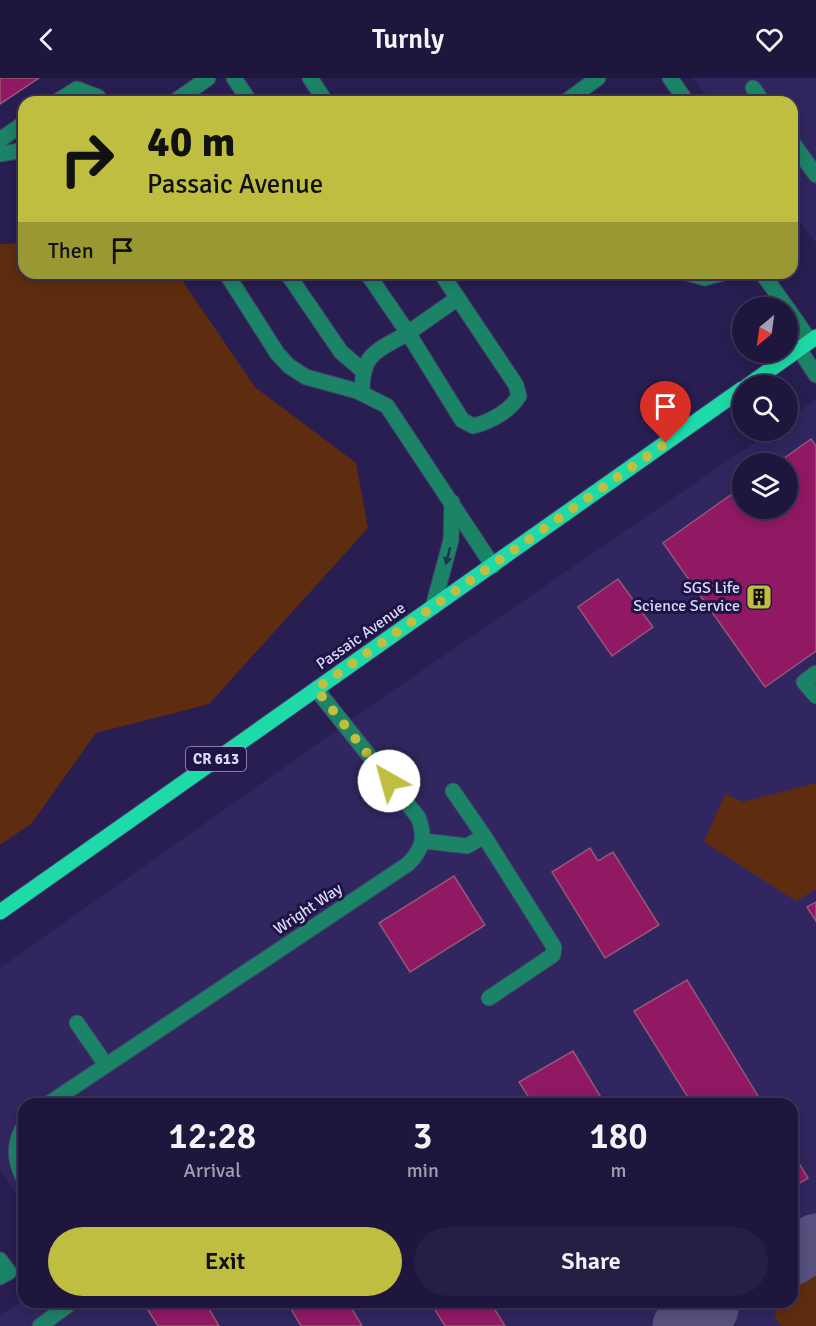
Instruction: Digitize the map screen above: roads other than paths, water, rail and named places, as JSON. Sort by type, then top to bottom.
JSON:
[{"type":"main road","points":[[762,375],[808,342]]},
{"type":"main road","name":"Passaic Avenue","points":[[0,912],[732,395]]},
{"type":"street","points":[[182,96],[208,78]]},
{"type":"street","points":[[234,78],[246,96]]},
{"type":"street","points":[[310,78],[322,96]]},
{"type":"street","points":[[573,96],[598,78]]},
{"type":"street","points":[[670,78],[683,96]]},
{"type":"street","points":[[753,88],[759,96]]},
{"type":"street","points":[[66,96],[77,89],[95,96]]},
{"type":"street","points":[[0,140],[18,127]]},
{"type":"street","points":[[798,150],[816,175]]},
{"type":"street","points":[[0,154],[18,151]]},
{"type":"street","points":[[230,279],[277,353],[289,366],[306,377],[362,393],[387,406],[493,566]]},
{"type":"street","points":[[291,279],[341,352],[362,370]]},
{"type":"street","points":[[371,279],[462,420],[473,426],[485,423],[514,404],[519,396],[516,385],[445,279]]},
{"type":"street","points":[[766,279],[779,297]]},
{"type":"street","points":[[362,393],[362,370],[372,354],[408,333],[458,298]]},
{"type":"street","points":[[798,326],[808,342],[816,375]]},
{"type":"street","points":[[433,607],[452,540],[452,502]]},
{"type":"street","points":[[816,673],[804,682],[816,696]]},
{"type":"street","points":[[316,689],[418,817],[424,842],[467,846],[484,836]]},
{"type":"street","points":[[453,791],[554,947],[553,955],[489,998]]},
{"type":"street","name":"Wright Way","points":[[57,1098],[408,864],[418,854],[424,842]]},
{"type":"street","points":[[77,1023],[106,1065]]},
{"type":"street","points":[[18,1141],[15,1148],[18,1167]]},
{"type":"street","points":[[0,1260],[9,1272],[0,1277]]},
{"type":"street","points":[[47,1324],[65,1308]]},
{"type":"place","name":"SGS Life Science Service","points":[[759,597]]}]
